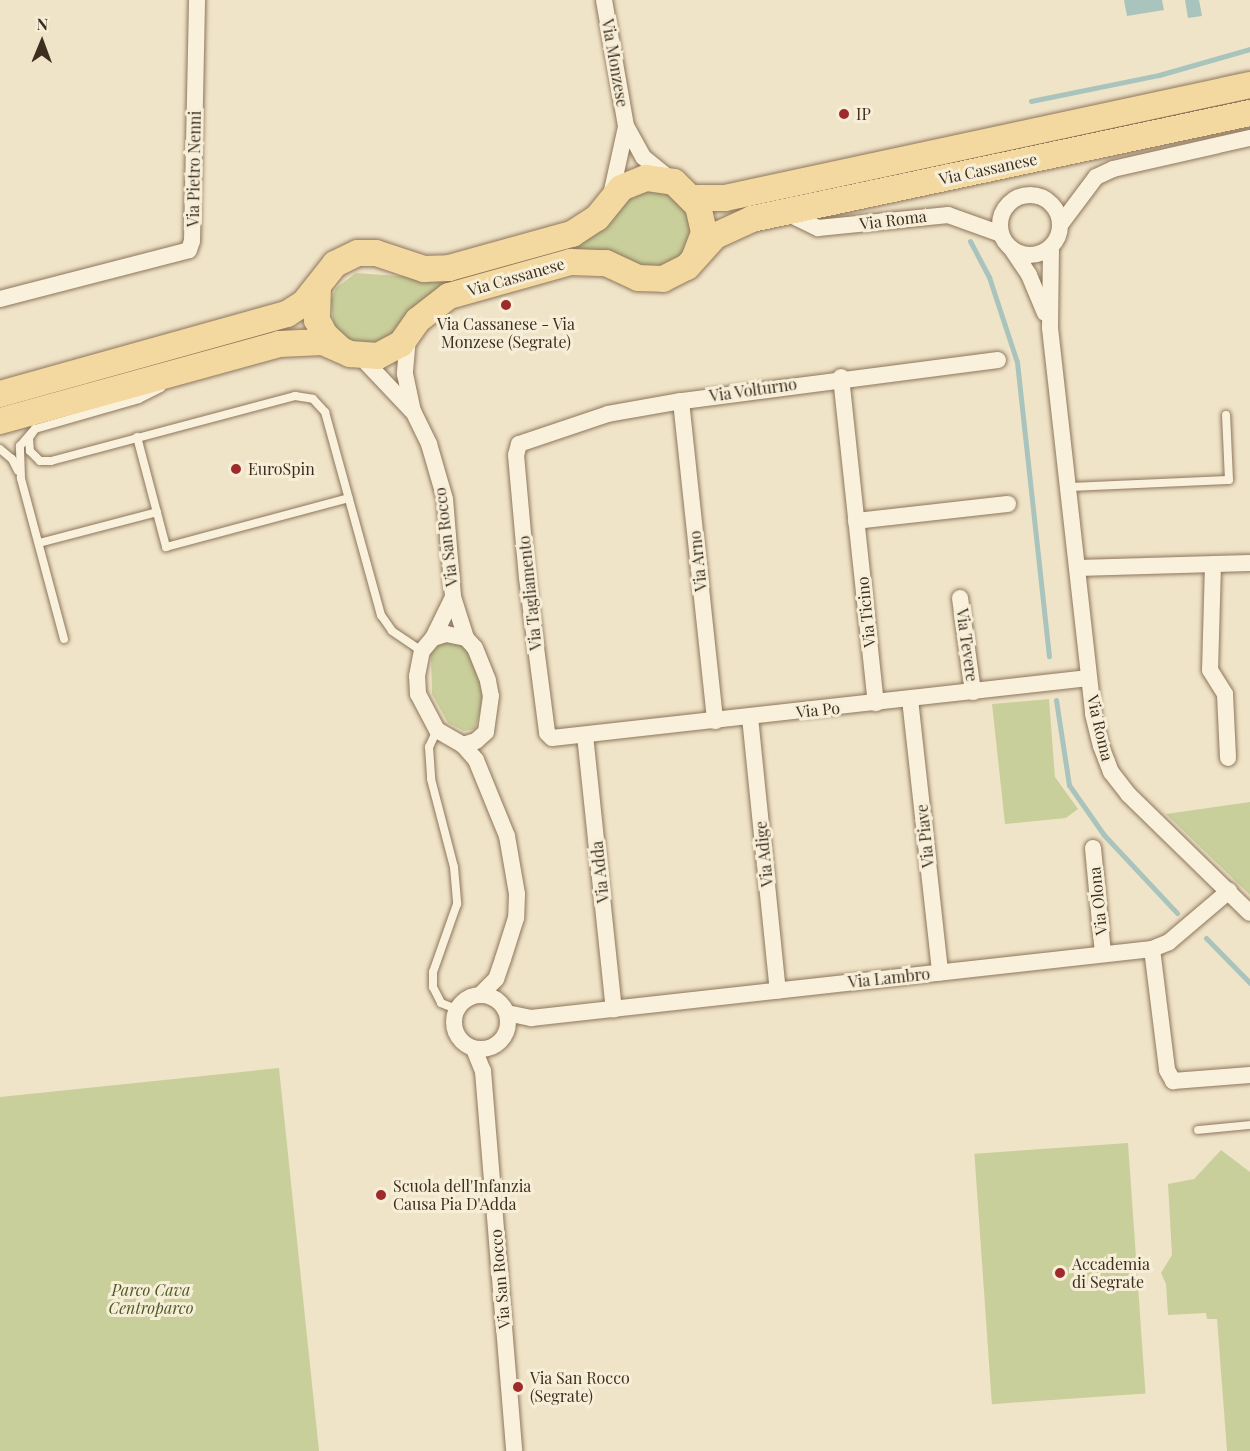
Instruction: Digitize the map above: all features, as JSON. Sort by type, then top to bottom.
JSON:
[{"type":"main road","name":"Via Cassanese","points":[[0,394],[287,314],[304,303],[335,264],[358,253],[376,253],[424,269],[449,267],[572,234],[597,218],[610,200],[637,180],[656,178],[684,190],[734,196],[1250,85]]},
{"type":"main road","name":"Via Cassanese","points":[[0,421],[279,344],[324,342],[350,353],[386,353],[408,337],[425,312],[449,296],[560,265],[606,263],[648,280],[678,273],[731,226],[785,212],[1250,113]]},
{"type":"main road","points":[[684,190],[704,224],[702,242],[694,258]]},
{"type":"main road","points":[[318,287],[317,320],[325,335],[350,353]]},
{"type":"street","name":"Via Pietro Nenni","points":[[0,298],[189,250],[192,241],[197,0]]},
{"type":"street","name":"Via Monzese","points":[[604,0],[626,126]]},
{"type":"street","points":[[626,126],[643,157],[684,190]]},
{"type":"street","points":[[610,200],[621,166],[626,126]]},
{"type":"street","points":[[1060,225],[1053,205],[1045,199],[1025,195],[1015,198],[1002,213],[1001,234],[1011,248],[1027,255],[1051,247],[1060,225],[1096,177],[1113,169],[1250,138]]},
{"type":"street","name":"Via Roma","points":[[785,212],[818,228],[948,215],[1001,234]]},
{"type":"street","name":"Via Roma","points":[[1051,247],[1050,328],[1096,725],[1111,772],[1128,794],[1250,913]]},
{"type":"street","name":"Via Roma","points":[[1011,248],[1032,283],[1050,328]]},
{"type":"street","name":"Via San Rocco","points":[[408,337],[405,374],[413,411],[429,444],[444,499],[453,597],[466,638]]},
{"type":"street","name":"Via San Rocco","points":[[350,353],[413,411]]},
{"type":"street","name":"Via Volturno","points":[[516,450],[524,441],[608,414],[840,377],[998,360]]},
{"type":"street","name":"Via Ticino","points":[[840,377],[876,703]]},
{"type":"street","name":"Via Arno","points":[[681,401],[715,721]]},
{"type":"street","name":"Via Tagliamento","points":[[516,450],[527,578],[548,736]]},
{"type":"street","points":[[856,521],[1008,504]]},
{"type":"street","points":[[1077,568],[1250,563]]},
{"type":"street","points":[[1213,564],[1210,670],[1225,694],[1228,758]]},
{"type":"street","name":"Via San Rocco","points":[[433,638],[453,597]]},
{"type":"street","name":"Via Tevere","points":[[960,598],[973,692]]},
{"type":"street","points":[[470,743],[486,732],[491,696],[483,663],[466,638],[446,634],[433,638],[422,651],[417,676],[418,694],[436,730],[470,743],[507,836],[517,894],[516,918],[496,979],[481,994],[464,1000],[456,1009],[455,1032],[462,1042],[482,1048],[507,1030],[496,979]]},
{"type":"street","name":"Via Po","points":[[548,736],[585,735],[1089,678]]},
{"type":"street","name":"Via Piave","points":[[910,699],[940,972]]},
{"type":"street","name":"Via Adige","points":[[750,717],[778,991]]},
{"type":"street","name":"Via Adda","points":[[585,735],[614,1009]]},
{"type":"street","name":"Via Olona","points":[[1093,848],[1103,954]]},
{"type":"street","name":"Via Lambro","points":[[507,1030],[531,1018],[1152,949],[1168,942],[1229,891]]},
{"type":"street","points":[[1152,949],[1167,1070],[1173,1081],[1250,1075]]},
{"type":"street","points":[[481,994],[504,1008]]},
{"type":"street","name":"Via Lambro","points":[[504,1008],[531,1018]]},
{"type":"street","name":"Via San Rocco","points":[[482,1048],[514,1451]]},
{"type":"lane","points":[[21,478],[20,446],[35,429],[139,399],[210,363]]},
{"type":"lane","points":[[35,429],[29,438],[30,451],[46,462],[295,396],[309,397],[326,412],[381,615],[392,631],[422,651]]},
{"type":"lane","points":[[1069,487],[1229,480],[1226,415]]},
{"type":"lane","points":[[137,437],[166,547],[349,498]]},
{"type":"lane","points":[[0,449],[12,459],[21,478],[64,639]]},
{"type":"lane","points":[[39,543],[157,512]]},
{"type":"lane","points":[[436,730],[429,747],[431,778],[454,867],[457,904],[433,972],[433,987],[441,1003],[456,1009]]},
{"type":"lane","points":[[1197,1130],[1250,1125]]},
{"type":"green space","points":[[653,187],[681,199],[694,227],[686,255],[659,271],[560,257],[376,345],[352,342],[334,325],[331,300],[336,288],[356,273],[426,278],[504,257]]},
{"type":"green space","points":[[446,637],[467,647],[486,689],[475,729],[464,731],[448,723],[432,694],[431,653]]},
{"type":"green space","points":[[1049,699],[1055,777],[1078,809],[1066,818],[1005,824],[992,704]]},
{"type":"green space","points":[[1250,802],[1250,895],[1166,814]]},
{"type":"green space","name":"Parco Cava Centroparco","points":[[279,1068],[319,1451],[0,1451],[0,1097]]},
{"type":"green space","name":"Accademia di Segrate","points":[[1128,1143],[1146,1393],[992,1404],[974,1154]]},
{"type":"green space","points":[[1221,1150],[1250,1172],[1250,1451],[1227,1451],[1217,1319],[1207,1319],[1206,1313],[1168,1315],[1166,1284],[1161,1273],[1172,1255],[1168,1184],[1194,1179]]},
{"type":"water","points":[[1124,0],[1162,0],[1164,10],[1127,16]]},
{"type":"water","points":[[1185,0],[1199,0],[1202,16],[1188,18]]},
{"type":"waterway","points":[[1031,101],[1159,75],[1250,49]]},
{"type":"waterway","points":[[970,241],[989,277],[1017,362],[1049,656]]},
{"type":"waterway","points":[[1056,700],[1069,785],[1104,835],[1177,913]]},
{"type":"waterway","points":[[1206,938],[1250,983]]},
{"type":"place","name":"IP","points":[[844,114]]},
{"type":"place","name":"Via Cassanese - Via Monzese (Segrate)","points":[[506,305]]},
{"type":"place","name":"EuroSpin","points":[[236,469]]},
{"type":"place","name":"Scuola dell'Infanzia Causa Pia D'Adda","points":[[381,1195]]},
{"type":"place","name":"Accademia di Segrate","points":[[1060,1273]]},
{"type":"place","name":"Via San Rocco (Segrate)","points":[[518,1387]]}]
